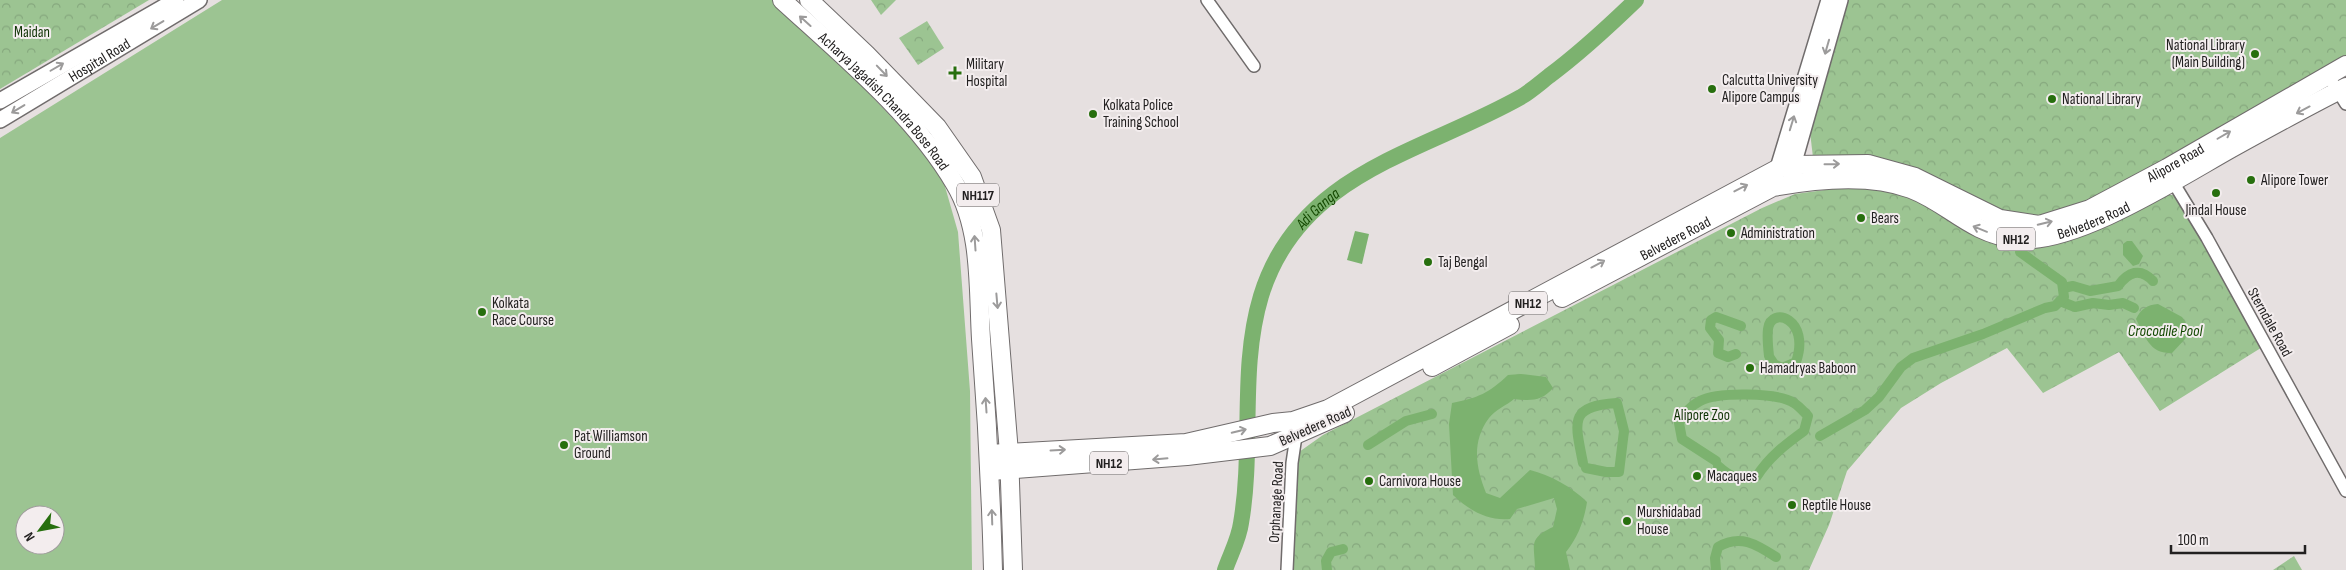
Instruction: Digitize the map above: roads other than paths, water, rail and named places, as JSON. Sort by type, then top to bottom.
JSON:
[{"type":"highway","name":"Acharya Jagadish Chandra Bose Road","points":[[782,0],[860,60],[937,127],[972,177],[991,230],[1009,462],[1013,570]]},
{"type":"highway","name":"Acharya Jagadish Chandra Bose Road","points":[[809,0],[923,138],[956,185],[974,233],[991,471],[994,570]]},
{"type":"highway","name":"Alipore Road","points":[[1795,165],[1868,164],[1914,178],[2000,219],[2039,225],[2090,208],[2169,175],[2328,75],[2346,66]]},
{"type":"highway","name":"Belvedere Road","points":[[991,471],[1009,462],[1186,443],[1207,446],[1270,446],[1333,419],[1773,187],[1794,183],[1860,179],[1885,182],[1912,189],[1973,226],[1995,234],[2036,240],[2066,234],[2169,175],[2344,94]]},
{"type":"highway","name":"Belvedere Road","points":[[1207,446],[1273,423],[1293,420],[1328,409],[1777,169],[1795,165]]},
{"type":"highway","name":"Belvedere Road","points":[[989,454],[1009,462]]},
{"type":"main road","name":"Hospital Road","points":[[0,101],[176,0]]},
{"type":"main road","name":"Hospital Road","points":[[0,120],[199,0]]},
{"type":"main road","points":[[1773,187],[1829,0]]},
{"type":"main road","points":[[1794,183],[1795,165],[1840,0]]},
{"type":"street","points":[[1206,0],[1254,66]]},
{"type":"street","points":[[2328,75],[2344,94]]},
{"type":"street","name":"Sterndale Road","points":[[2169,175],[2207,238],[2346,492]]},
{"type":"street","name":"Orphanage Road","points":[[1287,570],[1292,463],[1296,436]]},
{"type":"water","points":[[1355,231],[1369,234],[1362,264],[1347,260]]},
{"type":"water","points":[[2127,241],[2132,241],[2143,256],[2139,264],[2133,266],[2123,255],[2123,244]]},
{"type":"water","name":"Crocodile Pool","points":[[2158,304],[2182,317],[2189,328],[2185,339],[2172,353],[2158,351],[2153,347],[2136,319],[2145,308]]},
{"type":"water","points":[[1521,374],[1546,377],[1553,388],[1540,398],[1514,399],[1494,412],[1483,427],[1480,436],[1477,455],[1480,474],[1486,493],[1500,498],[1530,470],[1560,482],[1575,491],[1587,502],[1580,528],[1566,552],[1570,570],[1535,570],[1534,544],[1539,535],[1553,527],[1557,509],[1554,498],[1517,509],[1510,519],[1502,519],[1479,513],[1453,495],[1449,424],[1452,403],[1483,394],[1508,375]]},
{"type":"waterway","name":"Adi Ganga","points":[[1225,570],[1240,529],[1245,495],[1248,380],[1254,324],[1261,296],[1279,254],[1304,220],[1334,193],[1368,171],[1405,152],[1483,117],[1525,95],[1583,49],[1636,0]]},
{"type":"waterway","points":[[1820,436],[1865,410],[1879,397],[1901,367],[1913,358],[1983,334],[2045,308],[2055,306],[2064,297],[2062,282],[2020,252]]},
{"type":"waterway","points":[[2063,288],[2073,286],[2090,291],[2118,286],[2126,277],[2134,273],[2143,274],[2153,281]]},
{"type":"waterway","points":[[2060,301],[2075,307],[2093,303],[2109,305],[2123,303],[2134,308]]},
{"type":"waterway","points":[[1736,354],[1728,357],[1718,353],[1719,340],[1710,328],[1711,320],[1716,317],[1741,326]]},
{"type":"waterway","points":[[1769,356],[1768,329],[1771,322],[1776,318],[1789,320],[1795,326],[1798,335],[1799,347],[1796,362],[1782,368],[1774,364],[1770,358]]},
{"type":"waterway","points":[[1716,461],[1682,439],[1679,423],[1693,405],[1700,401],[1719,396],[1761,395],[1786,399],[1800,407],[1808,416],[1804,431],[1772,457],[1757,476],[1746,478],[1732,476],[1718,466]]},
{"type":"waterway","points":[[1583,463],[1577,427],[1579,419],[1583,412],[1590,408],[1617,403],[1624,431],[1619,472],[1606,472],[1586,468]]},
{"type":"waterway","points":[[1368,445],[1406,421],[1432,414]]},
{"type":"waterway","points":[[1716,570],[1715,558],[1718,547],[1734,541],[1748,542],[1776,557]]},
{"type":"waterway","points":[[1327,570],[1326,561],[1331,552],[1343,549]]},
{"type":"place","name":"National Library (Main Building)","points":[[2255,54]]},
{"type":"place","name":"Military Hospital","points":[[955,73]]},
{"type":"place","name":"Calcutta University Alipore Campus","points":[[1712,89]]},
{"type":"place","name":"National Library","points":[[2052,99]]},
{"type":"place","name":"Kolkata Police Training School","points":[[1093,114]]},
{"type":"place","name":"Alipore Tower","points":[[2251,180]]},
{"type":"place","name":"Jindal House","points":[[2216,193]]},
{"type":"place","name":"Bears","points":[[1861,218]]},
{"type":"place","name":"Administration","points":[[1731,233]]},
{"type":"place","name":"Taj Bengal","points":[[1428,262]]},
{"type":"place","name":"Kolkata Race Course","points":[[482,312]]},
{"type":"place","name":"Hamadryas Baboon","points":[[1750,368]]},
{"type":"place","name":"Pat Williamson Ground","points":[[564,445]]},
{"type":"place","name":"Macaques","points":[[1697,476]]},
{"type":"place","name":"Carnivora House","points":[[1369,481]]},
{"type":"place","name":"Reptile House","points":[[1792,505]]},
{"type":"place","name":"Murshidabad House","points":[[1627,521]]},
{"type":"park label","name":"Maidan","points":[[32,32]]},
{"type":"park label","name":"Alipore Zoo","points":[[1702,415]]}]
